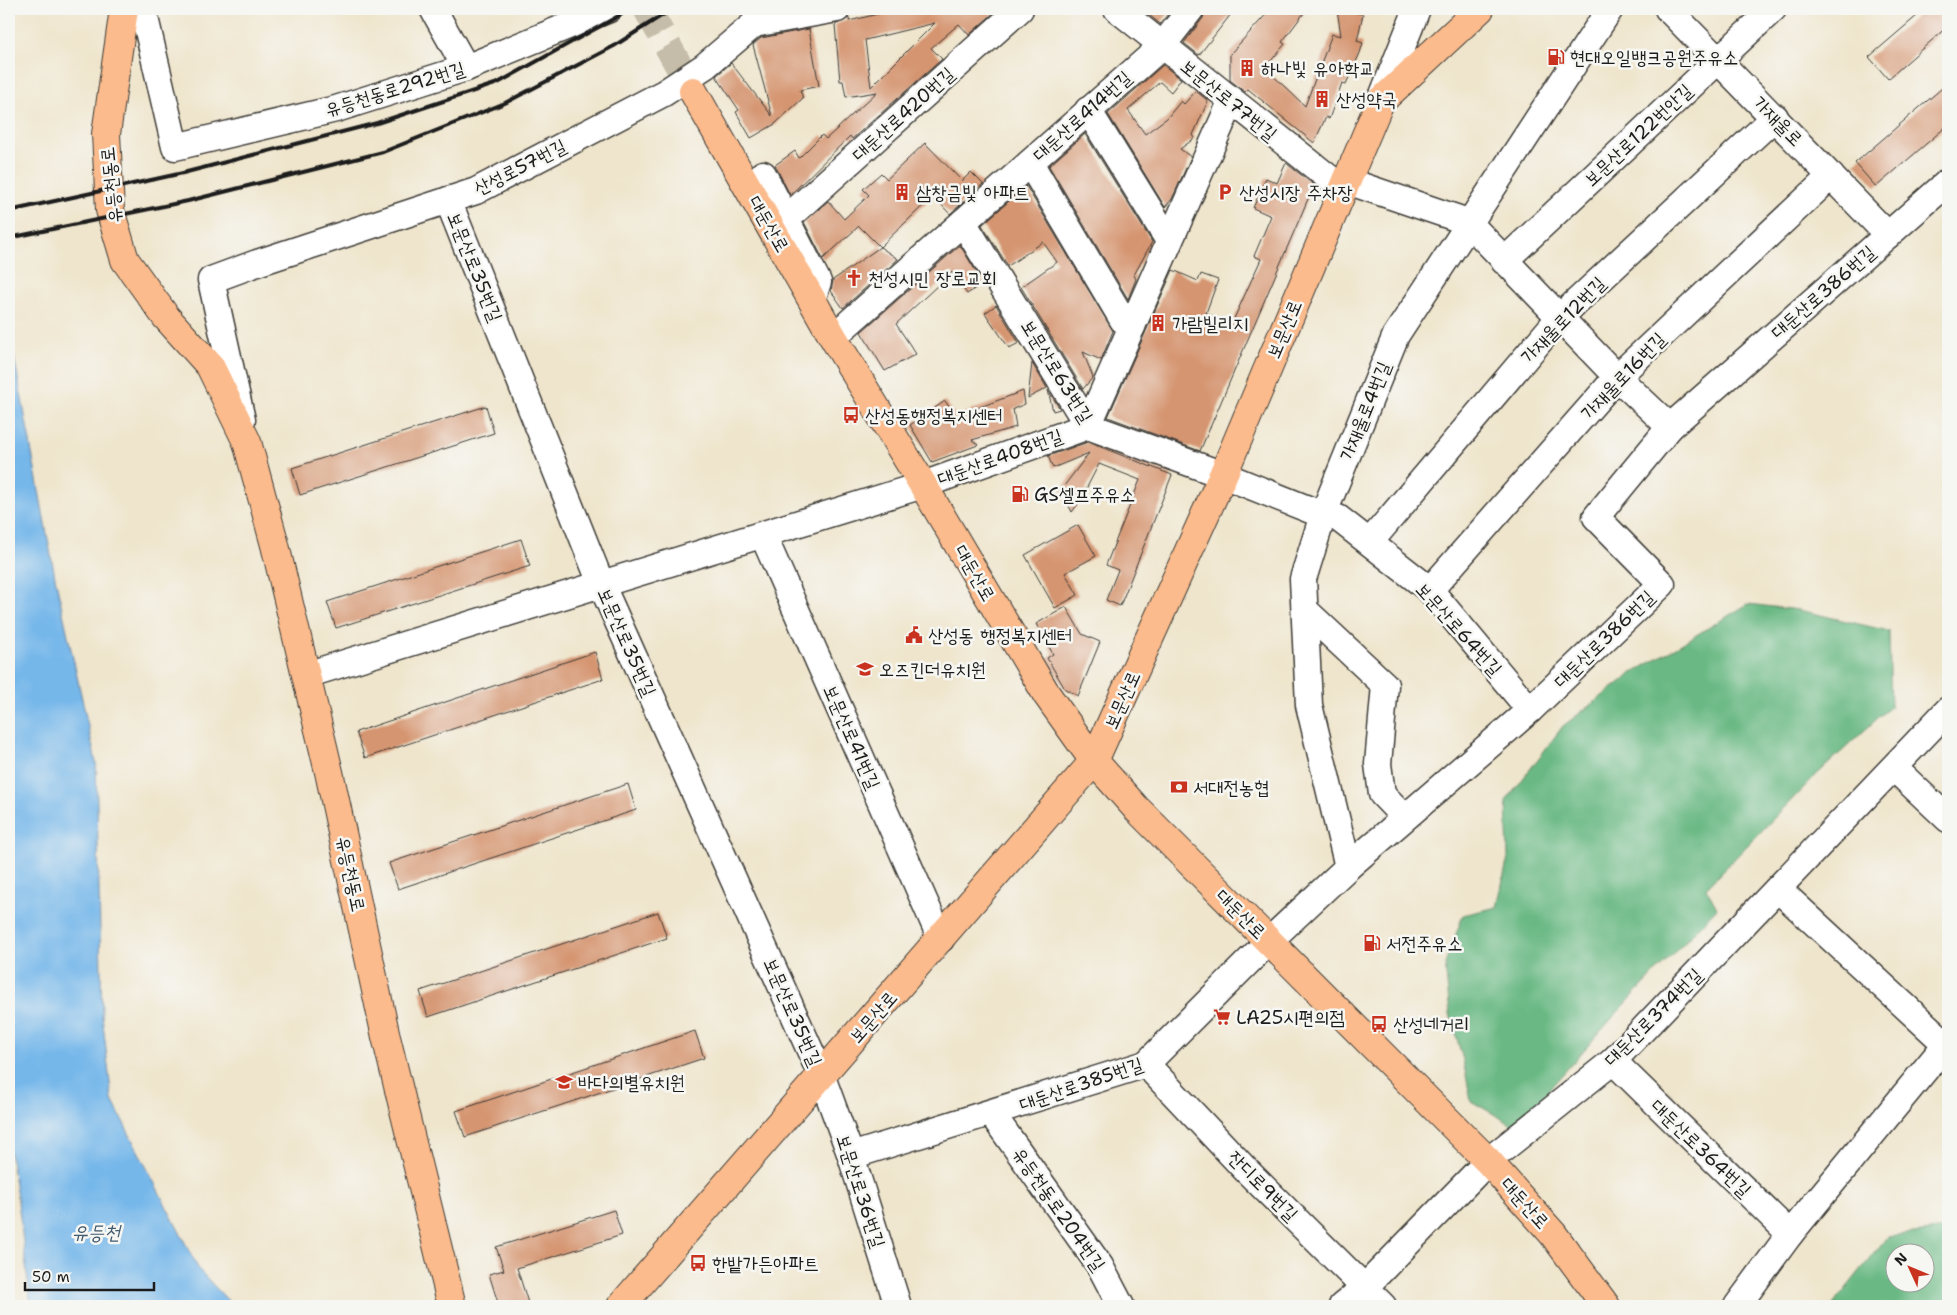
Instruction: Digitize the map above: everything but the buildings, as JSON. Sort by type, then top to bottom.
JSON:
[{"type":"main road","name":"유등천동로","points":[[124,9],[106,134],[110,210],[125,260],[166,316],[210,366],[247,442],[306,675],[329,772],[386,1037],[452,1306]]},
{"type":"main road","name":"보문산로","points":[[621,1306],[822,1077],[1094,761],[1223,474],[1380,102],[1480,9]]},
{"type":"main road","name":"대둔산로","points":[[693,91],[833,337],[924,485],[1047,694],[1094,761],[1136,808],[1488,1161],[1553,1234],[1606,1306]]},
{"type":"street","name":"유등천동로292번길","points":[[142,9],[175,147],[336,108],[466,68],[609,9]]},
{"type":"street","points":[[433,9],[466,68]]},
{"type":"street","points":[[763,17],[837,9]]},
{"type":"street","name":"대둔산로420번길","points":[[787,218],[1020,9]]},
{"type":"street","name":"보문산로77번길","points":[[1116,9],[1155,52],[1231,102],[1345,185],[1468,222]]},
{"type":"street","name":"대둔산로414번길","points":[[833,337],[1155,52],[1191,9]]},
{"type":"street","points":[[1380,102],[1417,9]]},
{"type":"street","name":"가재울로4번길","points":[[1348,867],[1309,705],[1304,579],[1323,515],[1396,335],[1468,222],[1610,9]]},
{"type":"street","name":"가재울로","points":[[1668,9],[1717,61],[1775,116],[1888,235]]},
{"type":"street","name":"보문산로122번안길","points":[[1504,261],[1773,9]]},
{"type":"street","name":"산성로57번길","points":[[211,280],[258,262],[476,191],[664,93],[705,66],[763,17]]},
{"type":"street","name":"대둔산로408번길","points":[[924,485],[1088,426],[1231,102]]},
{"type":"street","points":[[1088,110],[1169,241]]},
{"type":"street","name":"가재울로12번길","points":[[1370,542],[1560,317],[1775,116]]},
{"type":"street","points":[[1030,162],[1123,320],[1132,327]]},
{"type":"street","points":[[764,174],[818,282],[812,300]]},
{"type":"street","name":"가재울로16번길","points":[[1430,590],[1617,377],[1831,176]]},
{"type":"street","name":"대둔산로386번길","points":[[1268,942],[1404,817],[1530,710],[1662,584],[1596,518],[1670,427],[1948,182]]},
{"type":"street","name":"보문산로35번길","points":[[448,200],[602,586],[822,1077]]},
{"type":"street","name":"보문산로63번길","points":[[963,222],[1088,426],[1223,474]]},
{"type":"street","points":[[1468,222],[1617,377],[1670,427]]},
{"type":"street","name":"유등천동로","points":[[211,280],[247,442]]},
{"type":"street","name":"보문산로64번길","points":[[1223,474],[1323,515],[1338,518],[1370,542],[1430,590],[1530,710]]},
{"type":"street","points":[[306,675],[602,586],[924,485]]},
{"type":"street","name":"보문산로41번길","points":[[763,535],[941,939]]},
{"type":"street","points":[[1306,611],[1385,685],[1378,764],[1382,794],[1404,817]]},
{"type":"street","name":"대둔산로374번길","points":[[1342,1306],[1364,1288],[1488,1161],[1613,1061],[1948,710]]},
{"type":"street","points":[[1894,768],[1948,819]]},
{"type":"street","points":[[1737,1306],[1790,1234],[1947,1043],[1778,889]]},
{"type":"street","name":"대둔산로385번길","points":[[851,1156],[992,1114],[1146,1064],[1268,942]]},
{"type":"street","name":"대둔산로364번길","points":[[1613,1061],[1790,1234]]},
{"type":"street","name":"잔디로9번길","points":[[1146,1064],[1246,1170],[1382,1306]]},
{"type":"street","name":"보문산로36번길","points":[[822,1077],[851,1156],[898,1306]]},
{"type":"street","name":"유등천동로204번길","points":[[992,1114],[1100,1266],[1121,1306]]},
{"type":"green space","points":[[1748,604],[1799,610],[1889,631],[1891,706],[1813,778],[1706,888],[1717,908],[1614,1016],[1516,1127],[1471,1101],[1463,1060],[1450,1014],[1445,964],[1463,915],[1497,907],[1508,857],[1506,801],[1563,726],[1631,674]]},
{"type":"green space","points":[[1948,1229],[1948,1306],[1832,1306],[1888,1236]]},
{"type":"water","name":"유등천","points":[[9,329],[55,577],[96,762],[102,1015],[112,1100],[199,1270],[233,1306],[31,1306],[9,1148]]},
{"type":"tunnel","points":[[647,9],[693,91]]},
{"type":"railway","points":[[9,211],[183,173],[377,123],[498,83],[631,9]]},
{"type":"railway","points":[[9,238],[188,201],[383,152],[505,103],[614,46],[672,9]]},
{"type":"place","name":"현대오일뱅크공원주유소","points":[[1556,57]]},
{"type":"place","name":"하나빛 유아학교","points":[[1247,68]]},
{"type":"place","name":"산성약국","points":[[1322,99]]},
{"type":"place","name":"삼창금빛 아파트","points":[[902,192]]},
{"type":"place","name":"산성시장 주차장","points":[[1225,192]]},
{"type":"place","name":"천성시민 장로교회","points":[[854,278]]},
{"type":"place","name":"가람빌리지","points":[[1158,323]]},
{"type":"place","name":"산성동행정복지센터","points":[[851,415]]},
{"type":"place","name":"GS셀프주유소","points":[[1020,494]]},
{"type":"place","name":"산성동 행정복지센터","points":[[914,635]]},
{"type":"place","name":"오즈킨더유치원","points":[[865,669]]},
{"type":"place","name":"서대전농협","points":[[1179,787]]},
{"type":"place","name":"서전주유소","points":[[1372,943]]},
{"type":"place","name":"LA25시편의점","points":[[1222,1017]]},
{"type":"place","name":"산성네거리","points":[[1379,1024]]},
{"type":"place","name":"바다의별유치원","points":[[564,1082]]},
{"type":"place","name":"한밭가든아파트","points":[[698,1263]]}]
